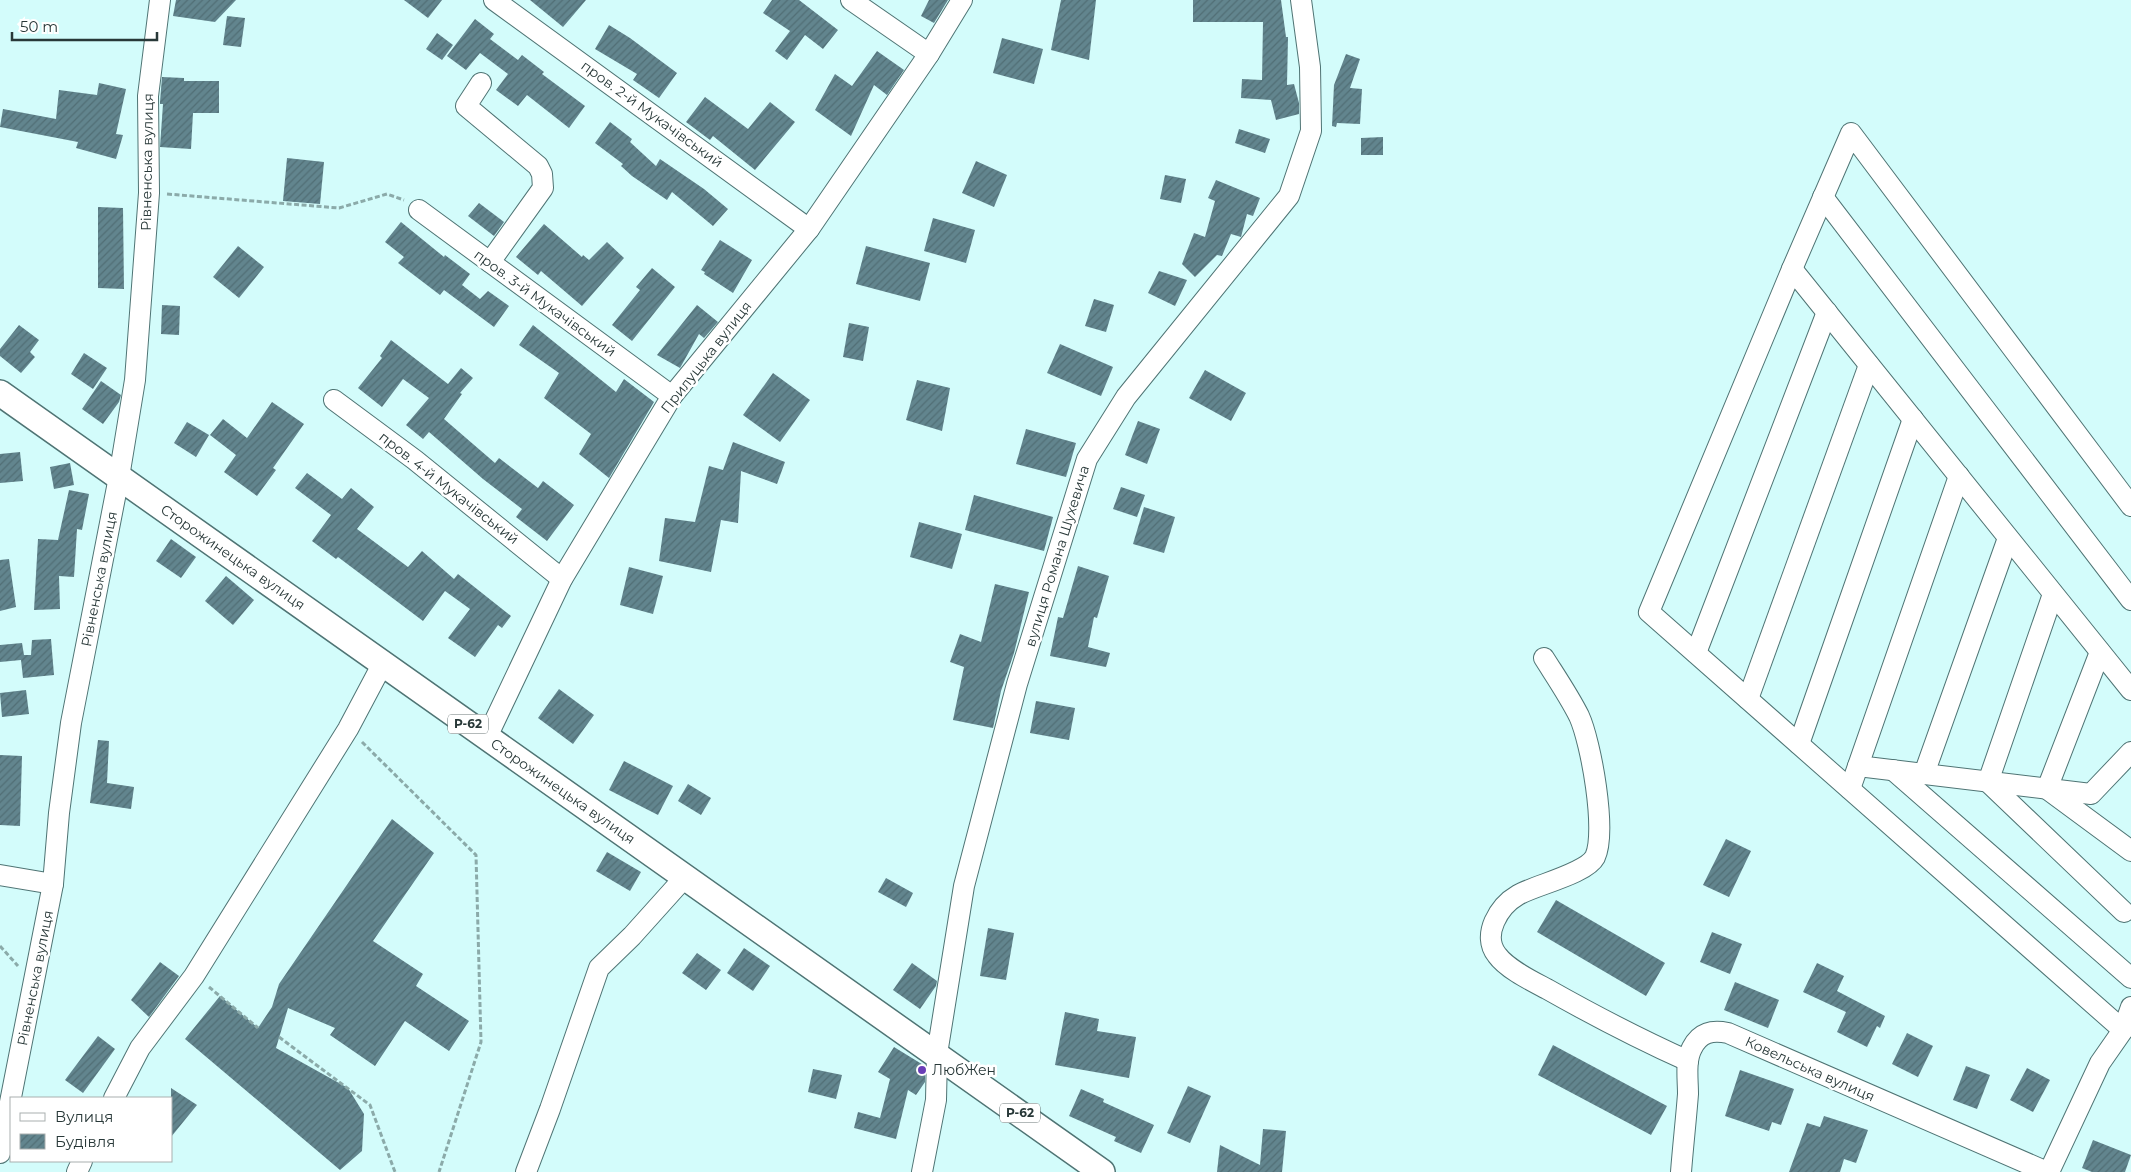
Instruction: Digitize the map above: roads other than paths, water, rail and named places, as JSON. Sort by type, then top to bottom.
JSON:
[{"type":"main road","name":"Сторожинецька вулиця","points":[[0,393],[1102,1172]]},
{"type":"street","name":"Рівненська вулиця","points":[[12,1097],[53,884],[59,813],[71,723],[119,477],[135,380],[149,194],[148,96],[160,0]]},
{"type":"street","name":"пров. 2-й Мукачівський","points":[[494,0],[809,229]]},
{"type":"street","points":[[851,0],[929,54]]},
{"type":"street","name":"Прилуцька вулиця","points":[[486,737],[562,579],[672,396],[809,229],[929,54],[962,0]]},
{"type":"street","name":"вулиця Романа Шухевича","points":[[922,1172],[936,1100],[937,1054],[964,886],[1017,684],[1087,459],[1126,397],[1289,196],[1311,131],[1310,68],[1301,0]]},
{"type":"street","points":[[481,83],[466,106],[538,166],[544,182],[543,188],[490,262]]},
{"type":"street","points":[[2123,1030],[1649,612],[1792,269],[1851,133],[2131,506]]},
{"type":"street","points":[[1824,197],[2131,600]]},
{"type":"street","name":"пров. 3-й Мукачівський","points":[[418,210],[672,396]]},
{"type":"street","points":[[1792,269],[2131,690]]},
{"type":"street","points":[[1696,653],[1827,312]]},
{"type":"street","points":[[1748,699],[1869,365]]},
{"type":"street","name":"пров. 4-й Мукачівський","points":[[334,400],[415,460],[562,579]]},
{"type":"street","points":[[1799,744],[1913,419]]},
{"type":"street","points":[[1850,789],[1959,476]]},
{"type":"street","points":[[1924,774],[2008,538]]},
{"type":"street","points":[[1988,782],[2053,594]]},
{"type":"street","points":[[2047,789],[2100,652]]},
{"type":"street","points":[[1544,658],[1578,715],[1585,731],[1595,783],[1599,841],[1594,858],[1584,867],[1518,895],[1507,903],[1491,925],[1492,942],[1496,955],[1518,973],[1600,1019],[1632,1036],[1688,1061]]},
{"type":"street","points":[[115,1097],[140,1048],[194,976],[348,729],[383,663]]},
{"type":"street","points":[[1858,766],[2091,794],[2131,752]]},
{"type":"street","points":[[1893,770],[2131,978]]},
{"type":"street","points":[[1988,782],[2124,912]]},
{"type":"street","points":[[2047,789],[2131,852]]},
{"type":"street","points":[[0,875],[53,884]]},
{"type":"street","points":[[526,1172],[599,968],[632,936],[685,876]]},
{"type":"street","points":[[2048,1172],[2100,1063],[2123,1030],[2131,1007]]},
{"type":"street","name":"Ковельська вулиця","points":[[1681,1172],[1688,1093],[1688,1061],[1692,1048],[1704,1034],[1713,1031],[1728,1033],[2048,1172]]},
{"type":"street","name":"Рівненська вулиця","points":[[0,1153],[10,1104]]},
{"type":"place","name":"ЛюбЖен","points":[[922,1070]]}]
